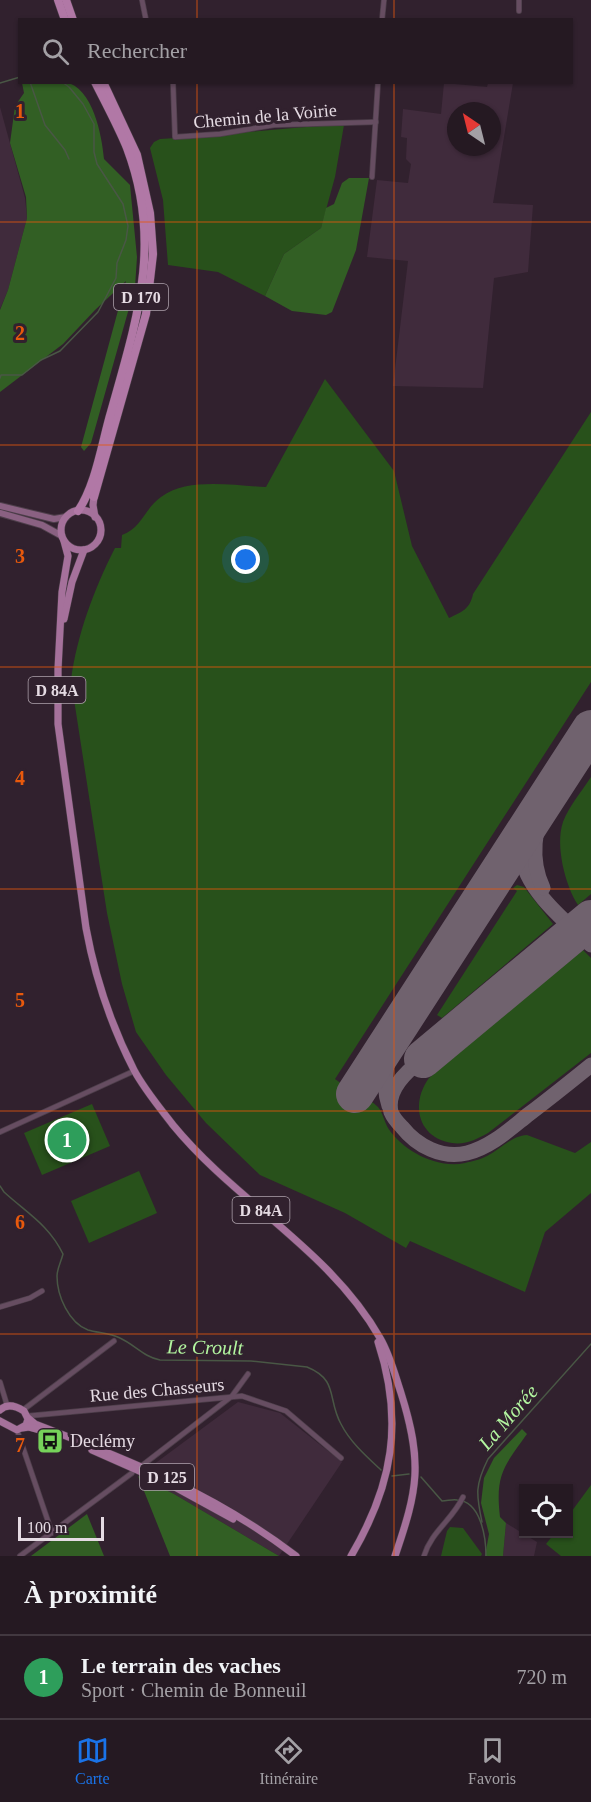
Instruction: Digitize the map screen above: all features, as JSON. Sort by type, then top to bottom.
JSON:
[{"type":"highway","points":[[58,0],[64,18]]},
{"type":"highway","points":[[66,0],[72,18]]},
{"type":"highway","name":"D 170","points":[[78,511],[89,489],[132,335],[141,299],[145,256],[142,208],[133,165],[120,132],[96,84]]},
{"type":"highway","name":"D 170","points":[[94,497],[146,314],[153,254],[150,213],[140,166],[129,134],[105,84]]},
{"type":"main road","name":"D 170","points":[[94,497],[95,517]]},
{"type":"main road","points":[[0,506],[54,519],[66,517],[78,511],[90,513],[100,527],[98,539],[90,548],[84,550],[73,548],[63,538],[36,523],[0,513]]},
{"type":"main road","points":[[63,538],[62,526],[66,517]]},
{"type":"main road","name":"D 84A","points":[[63,538],[68,556],[62,592],[58,724],[86,928],[100,987],[134,1071],[174,1125],[212,1167],[335,1276],[358,1304],[387,1351],[411,1426],[416,1457],[413,1500],[395,1556]]},
{"type":"main road","name":"D 84A","points":[[60,639],[72,582],[84,550]]},
{"type":"main road","name":"D 84A","points":[[124,1047],[151,1095]]},
{"type":"main road","name":"D 84A","points":[[351,1556],[369,1523],[388,1466],[392,1442],[391,1397],[382,1352],[372,1325]]},
{"type":"main road","points":[[1,1423],[19,1429],[27,1424],[26,1415],[2,1408]]},
{"type":"main road","name":"D 125","points":[[26,1415],[35,1424],[207,1498],[296,1556]]},
{"type":"main road","name":"D 125","points":[[19,1429],[29,1427],[36,1429],[138,1467],[225,1515],[289,1556]]},
{"type":"street","points":[[142,0],[146,18]]},
{"type":"street","points":[[382,18],[384,0]]},
{"type":"street","points":[[519,0],[519,10]]},
{"type":"street","name":"Chemin de la Voirie","points":[[172,84],[175,136],[220,134],[274,125],[376,122]]},
{"type":"street","points":[[372,177],[378,84]]},
{"type":"street","points":[[0,1132],[134,1071]]},
{"type":"street","points":[[0,1307],[30,1298],[42,1291]]},
{"type":"street","points":[[26,1415],[114,1341]]},
{"type":"street","points":[[20,1556],[232,1396],[248,1374]]},
{"type":"street","points":[[0,1382],[2,1408]]},
{"type":"street","name":"Rue des Chasseurs","points":[[26,1415],[242,1396],[286,1411],[341,1458]]},
{"type":"street","points":[[19,1429],[52,1533]]},
{"type":"street","points":[[424,1556],[431,1540],[457,1510],[463,1497]]},
{"type":"shaded area","points":[[444,84],[487,87],[488,84],[513,84],[501,155],[501,102],[447,102],[447,156],[501,156],[493,203],[533,205],[528,272],[494,278],[483,388],[393,386],[408,261],[367,257],[377,180],[408,183],[411,164],[406,159],[407,138],[401,137],[403,109],[441,114]]},
{"type":"shaded area","points":[[0,107],[25,198],[27,218],[8,290],[0,309]]},
{"type":"shaded area","points":[[238,1402],[280,1413],[342,1462],[279,1556],[174,1494],[138,1476]]},
{"type":"shaded area","points":[[506,1523],[519,1531],[519,1538],[530,1538],[537,1542],[534,1556],[503,1556]]},
{"type":"green space","points":[[22,84],[70,84],[75,86],[83,93],[94,114],[104,159],[130,185],[137,257],[135,287],[91,443],[84,451],[81,447],[126,281],[63,344],[0,392],[0,310],[8,290],[27,218],[26,197],[10,143],[15,106],[24,93]]},
{"type":"green space","points":[[344,125],[335,177],[321,228],[284,254],[265,296],[218,272],[168,265],[163,200],[150,148],[154,142],[160,139]]},
{"type":"green space","points":[[349,178],[369,178],[356,250],[332,312],[326,315],[292,311],[265,296],[284,254],[321,228],[326,208],[334,204],[342,183]]},
{"type":"green space","points":[[325,379],[394,471],[412,546],[449,618],[468,607],[473,594],[591,412],[591,682],[335,1079],[378,1107],[388,1128],[402,1144],[432,1161],[454,1164],[476,1160],[487,1156],[511,1140],[527,1135],[575,1153],[591,1142],[591,1193],[545,1232],[525,1292],[410,1241],[406,1248],[345,1213],[260,1175],[206,1123],[166,1075],[136,1032],[122,984],[107,913],[71,680],[77,646],[87,612],[115,548],[121,548],[122,535],[134,528],[161,497],[184,487],[198,485],[226,484],[266,487]]},
{"type":"green space","points":[[591,777],[591,894],[578,905],[565,876],[560,842],[561,831],[569,810]]},
{"type":"green space","points":[[517,885],[524,887],[553,924],[442,1018],[437,1015],[517,891],[513,888]]},
{"type":"green space","points":[[583,950],[591,958],[591,1053],[488,1133],[467,1142],[457,1143],[440,1140],[431,1134],[425,1127],[419,1109],[423,1088],[429,1078]]},
{"type":"green space","points":[[92,1104],[110,1146],[42,1175],[24,1133]]},
{"type":"green space","points":[[139,1171],[157,1213],[89,1243],[71,1201]]},
{"type":"green space","points":[[522,1429],[527,1434],[507,1463],[500,1481],[500,1517],[506,1523],[503,1556],[485,1556],[489,1534],[481,1503],[484,1478],[494,1458]]},
{"type":"green space","points":[[138,1476],[174,1494],[279,1556],[170,1556]]},
{"type":"green space","points":[[591,1485],[591,1556],[561,1556],[546,1544],[551,1538],[573,1538],[573,1510]]},
{"type":"green space","points":[[87,1514],[104,1556],[31,1556]]},
{"type":"green space","points":[[450,1527],[463,1528],[482,1554],[481,1556],[441,1556]]},
{"type":"waterway","points":[[0,83],[18,78]]},
{"type":"waterway","points":[[31,84],[45,125],[65,150],[69,159]]},
{"type":"waterway","name":"Le Croult","points":[[0,378],[1,375],[22,375],[41,360],[60,351],[98,312],[116,278],[117,263],[126,240],[128,226],[123,204],[97,164],[94,152],[94,124],[83,104],[65,84]]},
{"type":"waterway","name":"Le Croult","points":[[0,1186],[44,1227],[63,1254],[57,1273],[59,1292],[65,1308],[81,1326],[88,1330],[116,1336],[160,1360],[251,1361],[307,1367],[324,1378],[345,1431],[359,1449],[381,1470]]},
{"type":"waterway","name":"La Morée","points":[[482,1522],[478,1490],[488,1459],[591,1344]]},
{"type":"waterway","name":"Le Croult","points":[[392,1476],[409,1474]]},
{"type":"waterway","name":"Le Croult","points":[[421,1477],[442,1501],[465,1502],[477,1513],[485,1540],[486,1556]]},
{"type":"taxiway","points":[[543,888],[536,866],[535,843],[546,799]]},
{"type":"taxiway","points":[[528,827],[522,854],[524,867],[530,880],[559,916],[591,945]]},
{"type":"taxiway","points":[[389,1106],[386,1096],[386,1076],[389,1056],[399,1026]]},
{"type":"taxiway","points":[[423,1059],[405,1075],[395,1088],[390,1104],[391,1112],[415,1140],[431,1149],[448,1154],[467,1153],[492,1142],[591,1065]]},
{"type":"runway","points":[[355,1094],[591,729]]},
{"type":"runway","points":[[423,1059],[591,919]]},
{"type":"place","name":"Le terrain des vaches","points":[[67,1140]]},
{"type":"place","name":"Declémy","points":[[50,1441]]}]
